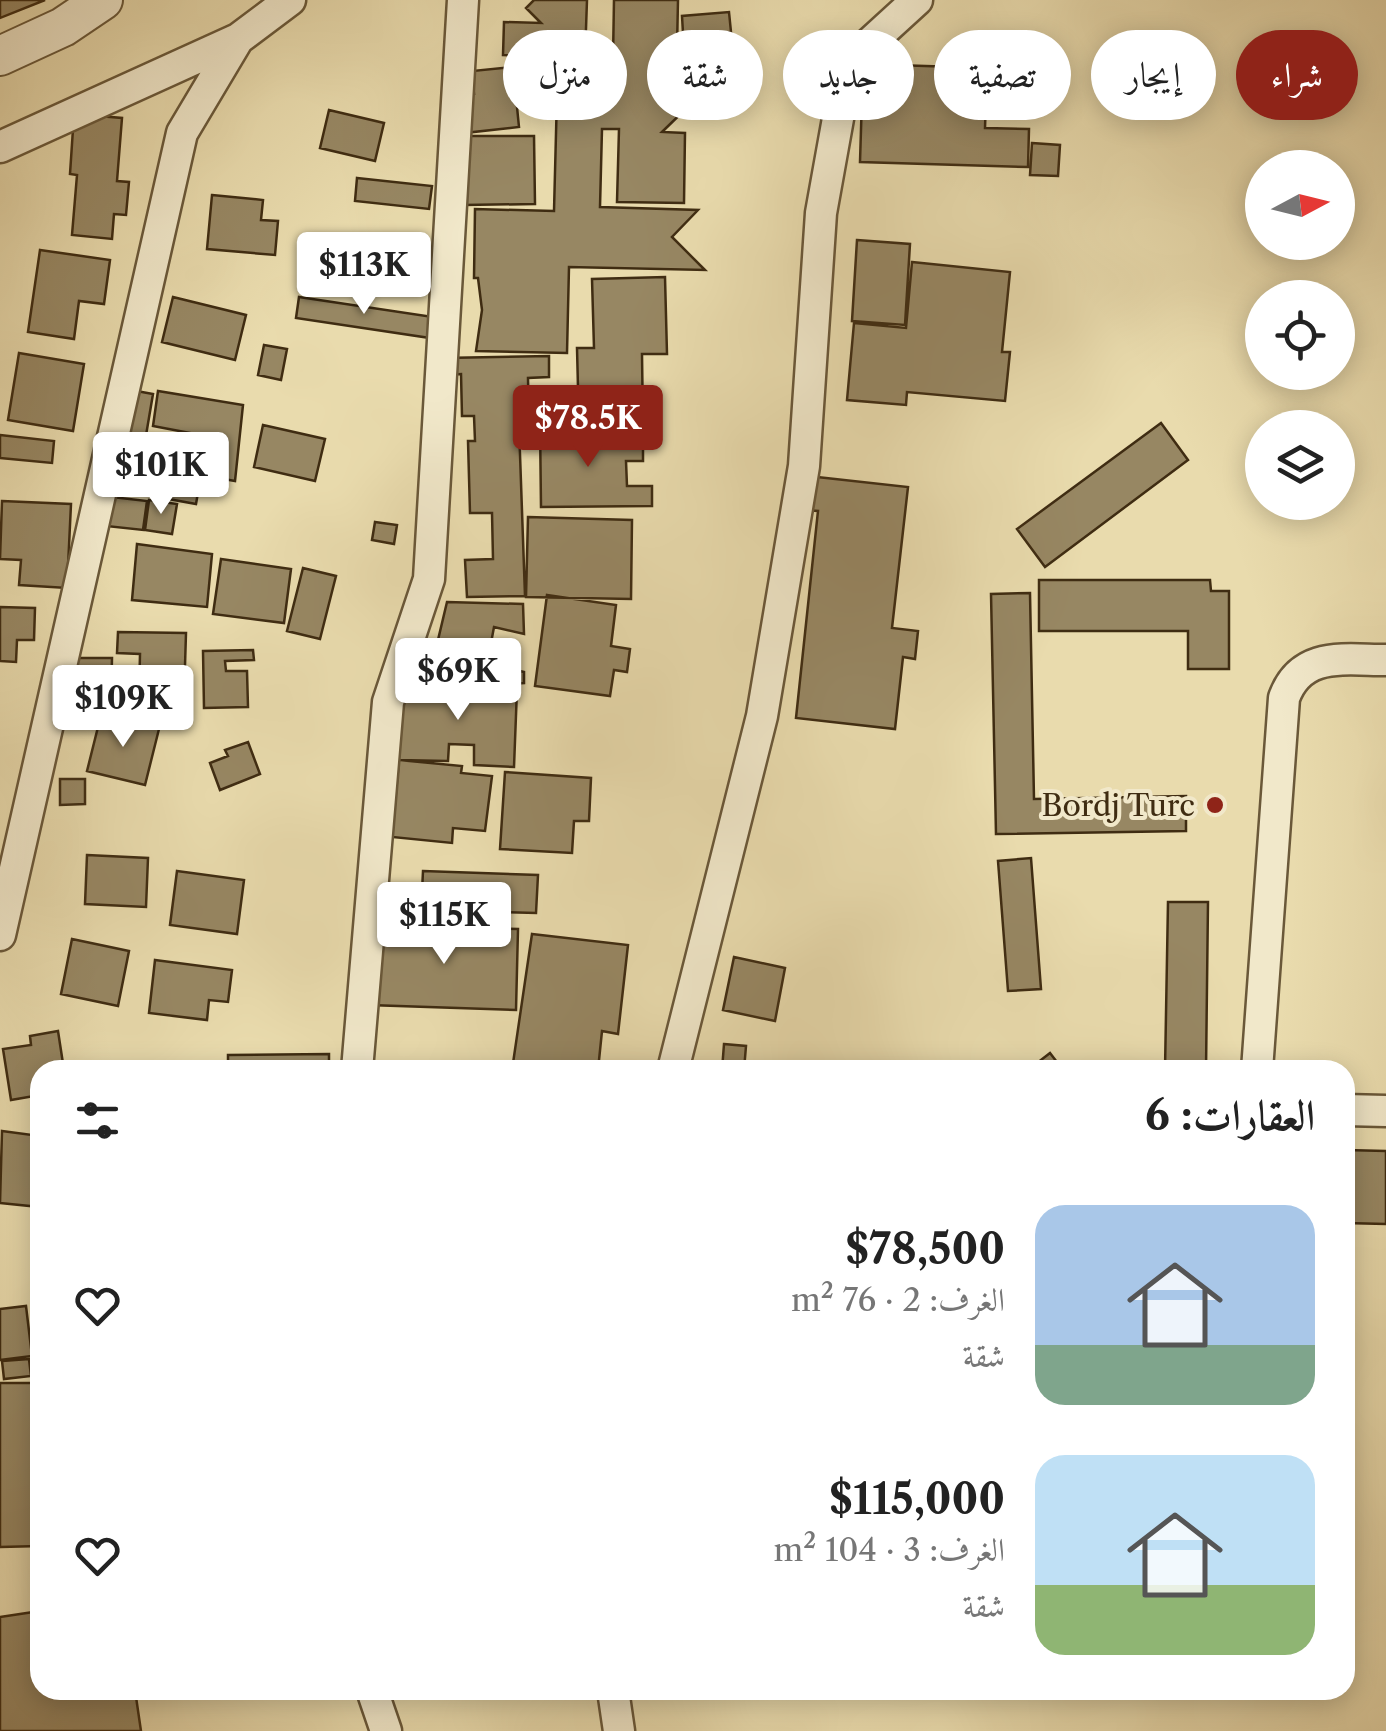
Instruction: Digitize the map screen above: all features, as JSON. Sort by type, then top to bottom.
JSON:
[{"type":"street","points":[[0,56],[63,28],[104,0]]},
{"type":"street","points":[[0,147],[238,39],[290,0]]},
{"type":"street","points":[[357,1060],[388,702],[429,579],[463,0]]},
{"type":"street","points":[[676,1060],[762,716],[804,466],[820,213],[848,63],[917,0]]},
{"type":"street","points":[[0,936],[182,134],[238,39]]},
{"type":"street","points":[[1258,1060],[1284,698],[1290,681],[1304,667],[1323,660],[1386,660]]},
{"type":"street","points":[[1355,1110],[1386,1111]]},
{"type":"street","points":[[375,1700],[386,1731]]},
{"type":"street","points":[[614,1700],[619,1731]]},
{"type":"building","points":[[0,0],[45,0],[0,18]]},
{"type":"building","points":[[534,0],[587,0],[586,30],[504,30],[504,22],[541,23],[526,8]]},
{"type":"building","points":[[614,0],[678,0],[677,30],[647,30],[647,120],[674,120],[662,132],[685,133],[684,203],[617,202],[619,129],[602,129],[600,207],[698,210],[672,237],[705,270],[569,267],[567,353],[476,351],[482,310],[478,278],[474,278],[475,209],[554,211],[556,120],[627,120],[627,30],[613,30]]},
{"type":"building","points":[[729,12],[731,30],[683,30],[682,16]]},
{"type":"building","points":[[914,66],[934,66],[934,120],[985,120],[985,128],[1029,129],[1028,167],[860,162],[861,120],[914,120]]},
{"type":"building","points":[[503,68],[503,120],[518,120],[519,127],[464,133],[460,96],[474,94],[472,71]]},
{"type":"building","points":[[329,110],[384,123],[375,161],[320,148]]},
{"type":"building","points":[[74,114],[122,118],[117,181],[129,182],[126,215],[114,214],[112,239],[72,235],[77,175],[70,174]]},
{"type":"building","points":[[464,136],[534,136],[535,204],[464,205]]},
{"type":"building","points":[[1032,143],[1060,145],[1058,176],[1030,175]]},
{"type":"building","points":[[357,178],[432,186],[429,209],[355,201]]},
{"type":"building","points":[[212,195],[263,200],[261,220],[278,221],[275,255],[207,249]]},
{"type":"building","points":[[857,240],[910,244],[905,325],[852,321]]},
{"type":"building","points":[[40,250],[110,260],[104,304],[79,301],[74,339],[28,332]]},
{"type":"building","points":[[912,262],[1010,272],[1002,352],[1010,352],[1005,401],[907,392],[906,405],[847,400],[854,323],[906,328]]},
{"type":"building","points":[[665,277],[667,354],[642,354],[643,426],[579,428],[577,348],[594,348],[592,279]]},
{"type":"building","points":[[173,297],[246,315],[235,360],[162,342]]},
{"type":"building","points":[[299,297],[433,317],[430,338],[296,318]]},
{"type":"building","points":[[264,345],[287,349],[281,380],[258,375]]},
{"type":"building","points":[[19,353],[84,364],[73,431],[8,420]]},
{"type":"building","points":[[549,356],[549,377],[528,378],[529,425],[519,426],[525,596],[467,597],[465,560],[493,559],[492,513],[470,513],[468,441],[475,441],[474,416],[462,416],[461,374],[444,375],[443,358]]},
{"type":"building","points":[[131,390],[153,394],[142,459],[185,466],[190,433],[153,426],[158,391],[243,405],[235,481],[201,475],[196,504],[113,489]]},
{"type":"building","points":[[580,423],[581,440],[643,440],[643,461],[626,461],[627,486],[652,486],[652,506],[541,507],[540,424]]},
{"type":"building","points":[[1161,423],[1188,460],[1045,567],[1017,529]]},
{"type":"building","points":[[263,425],[325,439],[315,481],[254,467]]},
{"type":"building","points":[[0,435],[54,441],[52,463],[0,458]]},
{"type":"building","points":[[808,476],[908,487],[892,628],[918,631],[915,659],[903,657],[895,729],[796,718],[818,511],[804,510]]},
{"type":"building","points":[[112,497],[147,501],[143,530],[106,526]]},
{"type":"building","points":[[149,500],[177,504],[172,534],[145,530]]},
{"type":"building","points":[[2,501],[71,504],[67,588],[19,585],[21,560],[0,559]]},
{"type":"building","points":[[528,517],[632,520],[631,599],[526,597]]},
{"type":"building","points":[[375,522],[397,525],[394,544],[372,540]]},
{"type":"building","points":[[137,544],[212,554],[207,607],[132,600]]},
{"type":"building","points":[[221,559],[291,569],[284,623],[213,614]]},
{"type":"building","points":[[303,568],[336,576],[320,639],[287,631]]},
{"type":"building","points":[[1039,580],[1210,580],[1211,591],[1229,591],[1229,669],[1188,669],[1188,631],[1039,631]]},
{"type":"building","points":[[1030,593],[1034,799],[1186,796],[1186,831],[996,834],[991,594]]},
{"type":"building","points":[[547,595],[616,605],[611,646],[630,649],[627,672],[614,670],[610,696],[535,686]]},
{"type":"building","points":[[447,602],[523,604],[524,634],[494,627],[491,664],[524,672],[524,683],[491,685],[439,672],[438,640]]},
{"type":"building","points":[[0,607],[35,608],[34,640],[17,640],[16,662],[0,661]]},
{"type":"building","points":[[118,632],[186,633],[184,698],[139,696],[140,654],[117,653]]},
{"type":"building","points":[[253,650],[254,660],[225,661],[226,671],[247,671],[248,707],[204,708],[203,651]]},
{"type":"building","points":[[76,658],[112,658],[111,706],[76,706]]},
{"type":"building","points":[[400,685],[517,689],[514,767],[474,765],[474,745],[449,744],[448,761],[398,760]]},
{"type":"building","points":[[101,715],[159,729],[145,785],[87,771]]},
{"type":"building","points":[[248,742],[260,774],[220,790],[210,763],[228,756],[225,750]]},
{"type":"building","points":[[399,760],[462,766],[461,773],[492,776],[485,831],[453,828],[452,843],[392,837]]},
{"type":"building","points":[[505,772],[591,778],[589,821],[574,821],[572,853],[500,849]]},
{"type":"building","points":[[60,779],[85,779],[85,804],[60,805]]},
{"type":"building","points":[[87,855],[148,858],[146,907],[85,904]]},
{"type":"building","points":[[1031,858],[1041,989],[1008,991],[998,861]]},
{"type":"building","points":[[177,871],[244,880],[237,934],[170,925]]},
{"type":"building","points":[[423,871],[538,875],[536,913],[467,911],[466,919],[401,917],[402,891],[422,892]]},
{"type":"building","points":[[1168,902],[1208,902],[1206,1060],[1165,1060]]},
{"type":"building","points":[[372,924],[518,929],[516,1010],[369,1005]]},
{"type":"building","points":[[532,934],[628,945],[618,1034],[602,1031],[599,1060],[513,1060]]},
{"type":"building","points":[[72,939],[129,951],[118,1006],[61,994]]},
{"type":"building","points":[[734,957],[785,968],[775,1021],[723,1010]]},
{"type":"building","points":[[155,960],[232,970],[228,1002],[209,1000],[207,1020],[149,1013]]},
{"type":"building","points":[[58,1031],[62,1060],[30,1060],[30,1097],[11,1100],[3,1049],[31,1045],[30,1036]]},
{"type":"building","points":[[724,1044],[746,1046],[745,1060],[723,1060]]},
{"type":"building","points":[[329,1054],[329,1060],[228,1060],[228,1055]]},
{"type":"building","points":[[2,1131],[30,1135],[30,1206],[0,1203]]},
{"type":"building","points":[[1355,1150],[1386,1151],[1386,1224],[1355,1223]]},
{"type":"building","points":[[26,1306],[30,1356],[0,1360],[0,1309]]},
{"type":"building","points":[[29,1359],[30,1376],[4,1379],[2,1361]]},
{"type":"building","points":[[0,1383],[30,1383],[30,1546],[0,1547]]},
{"type":"building","points":[[30,1612],[30,1700],[136,1700],[141,1731],[0,1731],[0,1617]]},
{"type":"place","name":"Bordj Turc","points":[[1215,805]]}]
